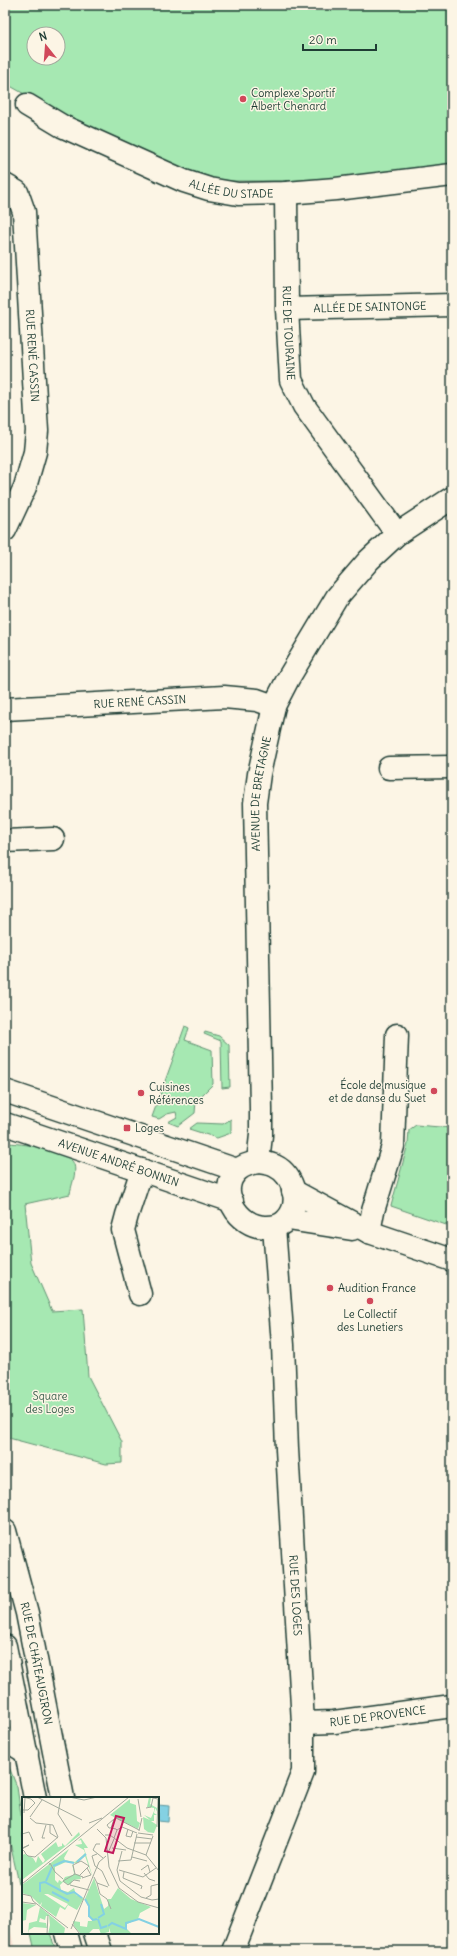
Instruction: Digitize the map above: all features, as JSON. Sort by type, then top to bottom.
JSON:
[{"type":"street","name":"ALLÉE DU STADE","points":[[27,105],[62,126],[184,181],[238,194],[286,194],[452,175]]},
{"type":"street","name":"RUE RENÉ CASSIN","points":[[5,185],[17,192],[24,212],[37,431],[35,452],[25,487],[5,530]]},
{"type":"street","name":"RUE DE TOURAINE","points":[[286,194],[287,309],[291,380],[304,406],[397,534]]},
{"type":"street","name":"ALLÉE DE SAINTONGE","points":[[287,309],[452,305]]},
{"type":"street","name":"AVENUE DE BRETAGNE","points":[[258,1162],[261,1135],[261,1109],[255,803],[259,774],[274,706],[289,677],[337,598],[369,560],[397,534],[452,498]]},
{"type":"street","name":"RUE RENÉ CASSIN","points":[[5,710],[224,697],[257,700],[274,706]]},
{"type":"street","points":[[389,768],[452,767]]},
{"type":"street","points":[[5,841],[53,838]]},
{"type":"street","points":[[369,1232],[373,1211],[393,1146],[397,1035]]},
{"type":"street","points":[[5,1091],[237,1170]]},
{"type":"street","name":"AVENUE ANDRÉ BONNIN","points":[[5,1124],[232,1201]]},
{"type":"street","points":[[281,1223],[295,1206],[293,1191],[284,1172],[276,1166],[258,1162],[247,1164],[237,1170],[230,1184],[232,1201],[235,1212],[245,1222],[258,1227],[281,1223],[369,1232]]},
{"type":"street","points":[[140,1294],[123,1230],[142,1170]]},
{"type":"street","points":[[293,1191],[369,1232],[452,1260]]},
{"type":"street","name":"RUE DES LOGES","points":[[233,1951],[303,1772],[303,1723],[287,1449],[283,1345],[281,1223]]},
{"type":"street","name":"RUE DE CHÂTEAUGIRON","points":[[5,1531],[27,1613],[63,1797]]},
{"type":"street","points":[[5,1646],[35,1797]]},
{"type":"street","name":"RUE DE PROVENCE","points":[[303,1723],[334,1722],[452,1706]]},
{"type":"street","points":[[5,1739],[27,1753]]},
{"type":"street","points":[[66,1934],[71,1951]]},
{"type":"street","points":[[95,1934],[101,1951]]},
{"type":"shaded area","points":[[5,1906],[15,1951],[5,1951]]},
{"type":"green space","name":"Complexe Sportif Albert Chenard","points":[[5,5],[452,5],[452,166],[342,178],[283,181],[231,181],[216,179],[167,163],[70,120],[5,83]]},
{"type":"green space","points":[[185,1026],[189,1028],[185,1040],[212,1050],[213,1084],[196,1101],[195,1113],[178,1126],[168,1122],[177,1117],[176,1112],[167,1114],[159,1119],[152,1117]]},
{"type":"green space","points":[[205,1032],[219,1036],[229,1045],[230,1087],[222,1088],[221,1041],[204,1034]]},
{"type":"green space","points":[[231,1119],[231,1133],[217,1138],[189,1129],[197,1123],[223,1124]]},
{"type":"green space","points":[[416,1125],[452,1128],[452,1227],[391,1206],[408,1144],[409,1130]]},
{"type":"green space","name":"Square des Loges","points":[[5,1143],[43,1148],[63,1154],[74,1164],[74,1176],[70,1194],[25,1204],[31,1263],[52,1311],[83,1309],[88,1376],[122,1442],[122,1463],[106,1464],[5,1437]]},
{"type":"green space","points":[[5,1757],[17,1787],[22,1821],[22,1897],[5,1821]]},
{"type":"green space","points":[[31,1934],[50,1934],[56,1951],[35,1951]]},
{"type":"water","points":[[159,1805],[169,1806],[168,1822],[159,1821]]},
{"type":"place","name":"Complexe Sportif Albert Chenard","points":[[243,99]]},
{"type":"place","name":"École de musique et de danse du Suet","points":[[434,1091]]},
{"type":"place","name":"Cuisines Références","points":[[141,1093]]},
{"type":"place","name":"Loges","points":[[127,1128]]},
{"type":"place","name":"Audition France","points":[[330,1288]]},
{"type":"place","name":"Le Collectif des Lunetiers","points":[[370,1301]]}]
